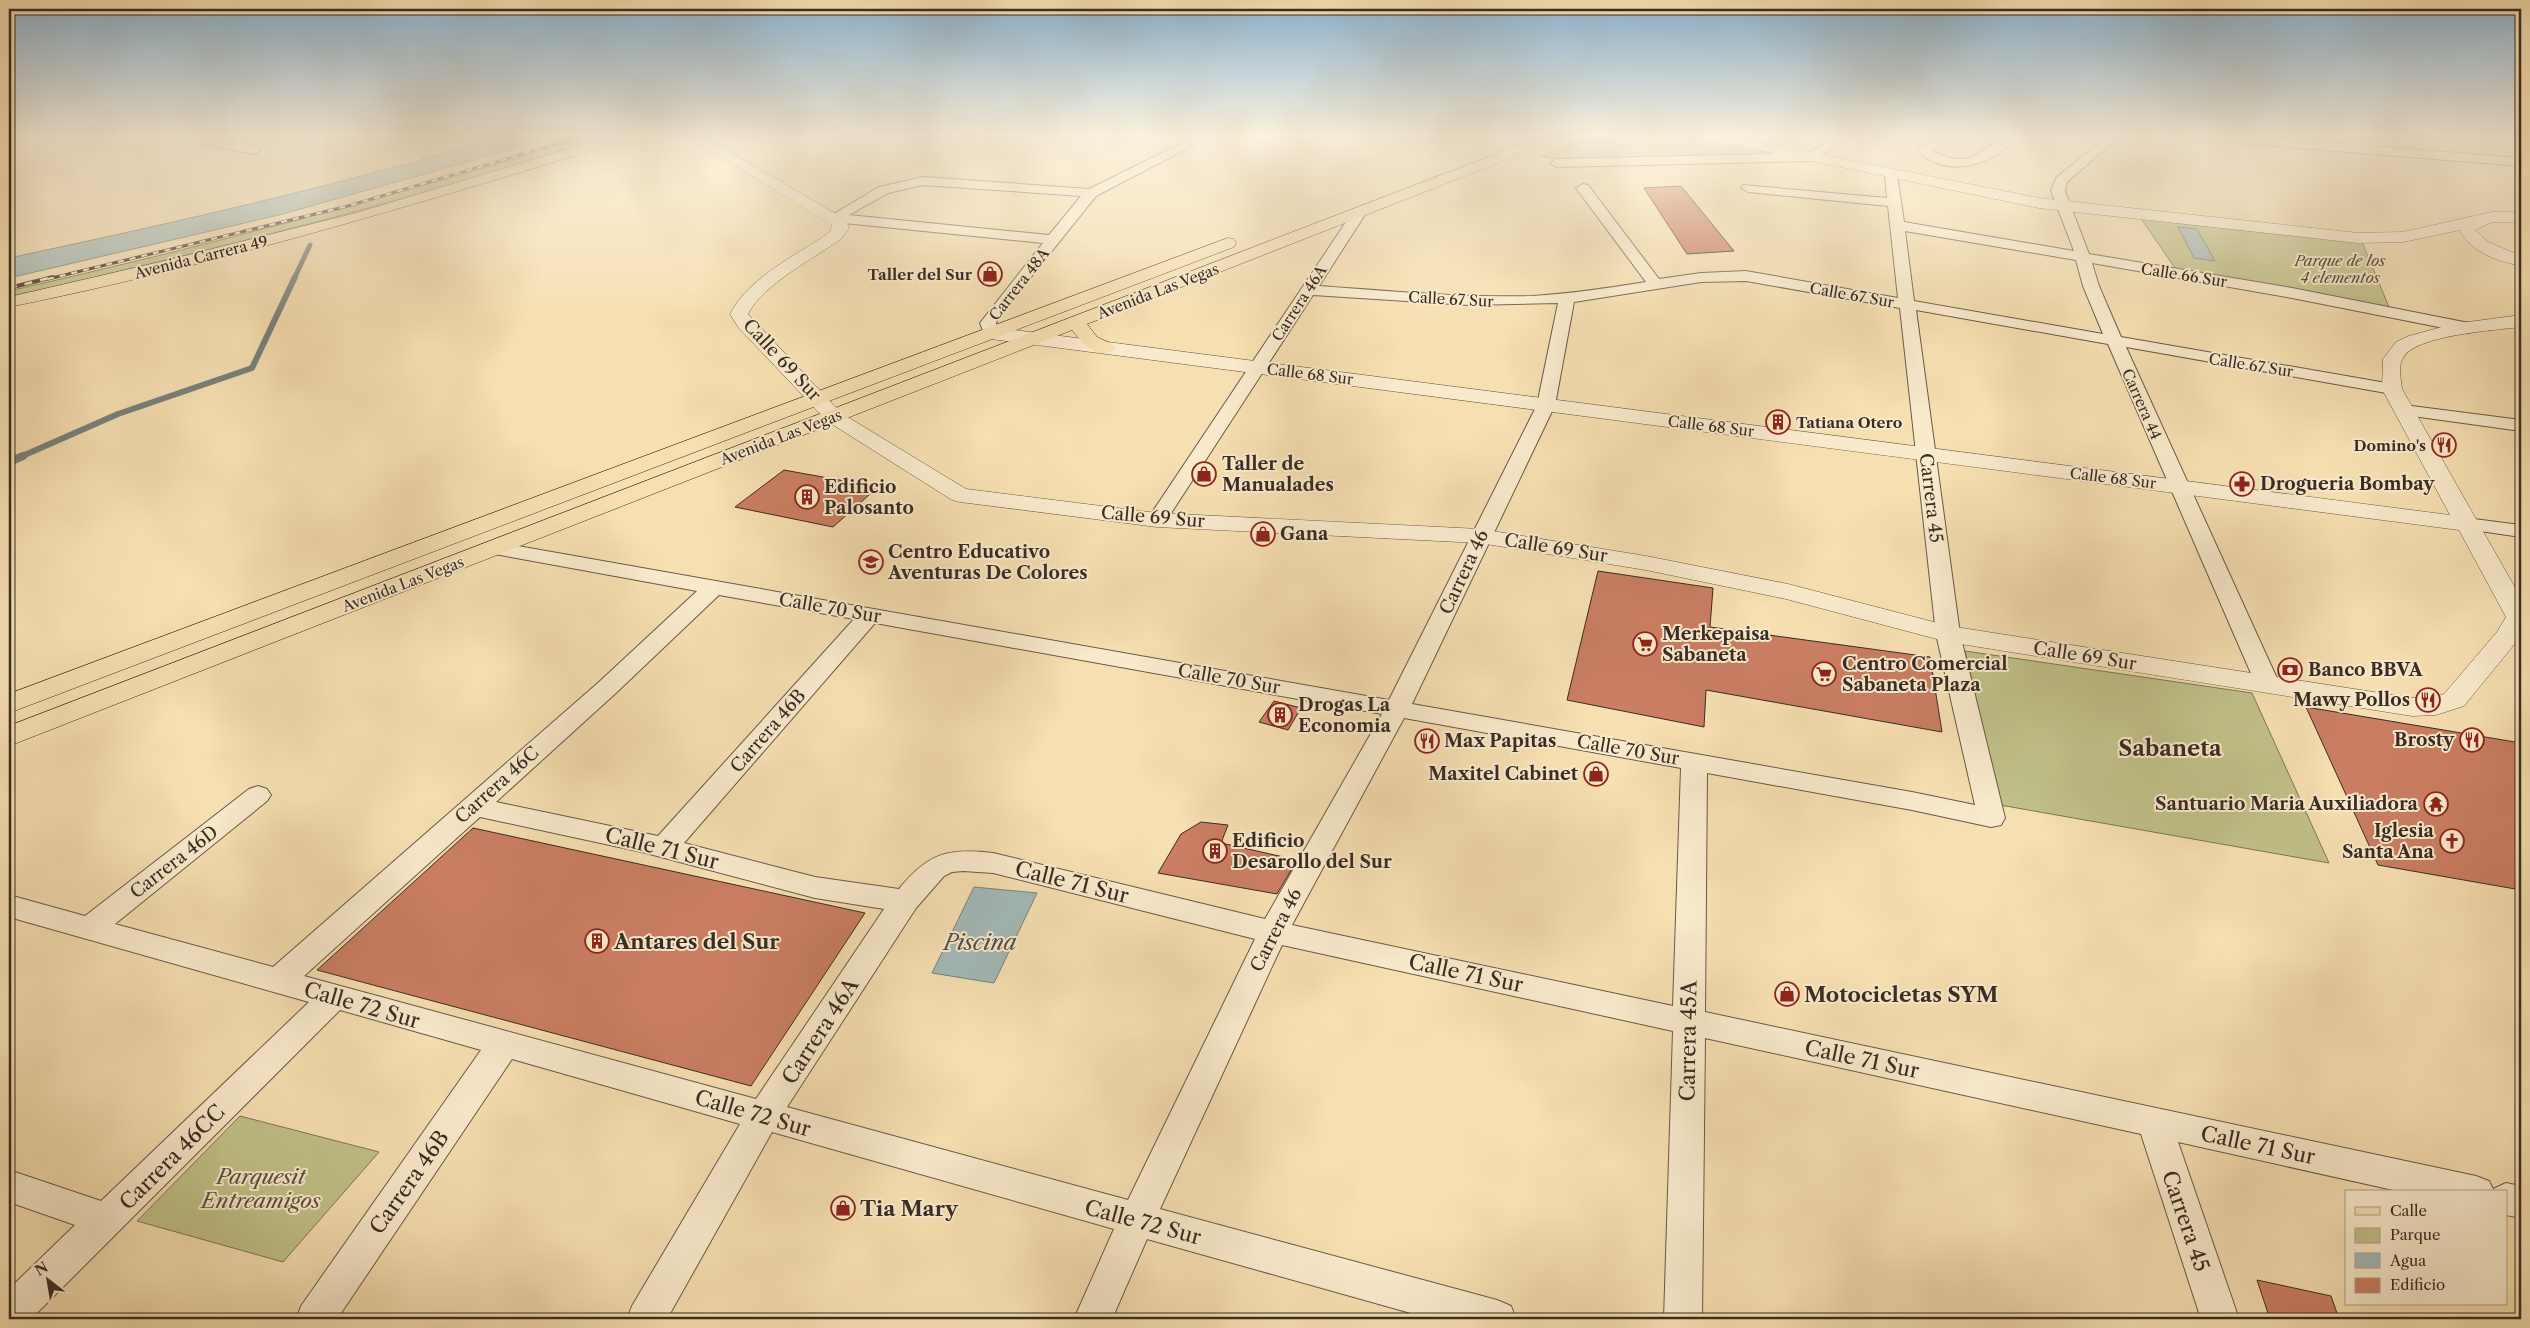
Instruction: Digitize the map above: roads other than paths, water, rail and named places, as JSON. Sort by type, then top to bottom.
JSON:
[{"type":"main road","name":"Avenida Carrera 49","points":[[9,302],[165,266],[362,216],[418,199]]},
{"type":"main road","name":"Avenida Las Vegas","points":[[9,704],[826,408],[1035,339],[1393,199]]},
{"type":"main road","name":"Avenida Las Vegas","points":[[9,737],[495,548],[826,408],[990,333],[1240,239]]},
{"type":"main road","points":[[1076,323],[1090,341],[1105,348]]},
{"type":"street","points":[[802,199],[834,218],[1054,240]]},
{"type":"street","points":[[834,218],[868,199]]},
{"type":"street","name":"Carrera 48A","points":[[990,333],[988,323],[992,316],[1087,199]]},
{"type":"street","points":[[1591,199],[1656,286]]},
{"type":"street","points":[[1855,199],[1894,203]]},
{"type":"street","name":"Carrera 45","points":[[1894,199],[1948,634],[1991,818]]},
{"type":"street","points":[[2024,199],[2063,206],[2358,238],[2403,237],[2498,217],[2521,217]]},
{"type":"street","name":"Carrera 44","points":[[2061,199],[2084,258],[2091,286],[2268,685]]},
{"type":"street","name":"Carrera 46A","points":[[1157,520],[1359,212]]},
{"type":"street","name":"Calle 69 Sur","points":[[834,218],[841,228],[836,235],[754,293],[741,306],[739,314],[745,323],[826,408],[960,495],[1157,520],[1442,534],[1462,542],[1477,545],[1646,563],[1788,592],[1948,634],[2412,707],[2436,706],[2454,700],[2508,636],[2520,617]]},
{"type":"street","points":[[2472,223],[2468,229],[2470,235],[2479,243],[2521,261]]},
{"type":"street","name":"Calle 66 Sur","points":[[1897,224],[2292,293],[2469,328]]},
{"type":"street","name":"Calle 67 Sur","points":[[1308,290],[1480,301],[1566,298],[1722,276],[1746,276],[2392,389]]},
{"type":"street","name":"Carrera 46","points":[[1093,1319],[1136,1220],[1273,932],[1397,709],[1546,405],[1566,298]]},
{"type":"street","points":[[2520,617],[2466,524],[2392,389],[2391,371],[2394,356],[2400,347],[2434,333],[2521,321]]},
{"type":"street","name":"Calle 68 Sur","points":[[990,333],[2521,531]]},
{"type":"street","points":[[2404,410],[2521,426]]},
{"type":"street","name":"Calle 70 Sur","points":[[495,548],[1912,801],[1991,818]]},
{"type":"street","name":"Carrera 46C","points":[[278,981],[608,687],[714,588]]},
{"type":"street","name":"Carrera 46B","points":[[665,848],[870,615]]},
{"type":"street","name":"Carrera 45A","points":[[1684,1319],[1694,762]]},
{"type":"street","name":"Carrera 46D","points":[[90,928],[258,795]]},
{"type":"street","name":"Calle 71 Sur","points":[[473,806],[665,848],[824,890],[853,893],[877,899],[906,900],[925,875],[944,862],[960,859],[993,863],[1273,932],[2467,1190]]},
{"type":"street","name":"Carrera 46A","points":[[646,1319],[763,1116],[906,900]]},
{"type":"street","name":"Calle 72 Sur","points":[[9,906],[1497,1319]]},
{"type":"street","name":"Carrera 46CC","points":[[9,1316],[334,997]]},
{"type":"street","name":"Carrera 46B","points":[[314,1319],[504,1044]]},
{"type":"street","name":"Carrera 45","points":[[2154,1122],[2220,1319]]},
{"type":"street","points":[[9,1186],[107,1220]]},
{"type":"street","points":[[2508,1199],[2521,1202]]},
{"type":"water","points":[[271,199],[336,199],[279,215],[9,278],[9,258]]},
{"type":"water","points":[[2178,227],[2197,229],[2215,261],[2194,258]]},
{"type":"water","name":"Piscina","points":[[974,887],[1037,893],[994,983],[932,973]]},
{"type":"waterway","points":[[294,279],[310,245]]},
{"type":"waterway","points":[[20,457],[118,414],[252,368],[295,277]]},
{"type":"waterway","points":[[9,462],[23,456]]},
{"type":"railway","points":[[48,279],[372,199]]},
{"type":"railway","points":[[9,288],[53,277]]},
{"type":"place","name":"Taller del Sur","points":[[990,274]]},
{"type":"place","name":"Tatiana Otero","points":[[1778,422]]},
{"type":"place","name":"Domino's","points":[[2444,445]]},
{"type":"place","name":"Taller de Manualades","points":[[1204,474]]},
{"type":"place","name":"Drogueria Bombay","points":[[2242,484]]},
{"type":"place","name":"Edificio Palosanto","points":[[807,497]]},
{"type":"place","name":"Gana","points":[[1263,534]]},
{"type":"place","name":"Centro Educativo Aventuras De Colores","points":[[871,562]]},
{"type":"place","name":"Merkepaisa Sabaneta","points":[[1645,644]]},
{"type":"place","name":"Banco BBVA","points":[[2290,670]]},
{"type":"place","name":"Centro Comercial Sabaneta Plaza","points":[[1824,674]]},
{"type":"place","name":"Mawy Pollos","points":[[2428,700]]},
{"type":"place","name":"Drogas La Economia","points":[[1280,715]]},
{"type":"place","name":"Brosty","points":[[2472,740]]},
{"type":"place","name":"Max Papitas","points":[[1427,741]]},
{"type":"place","name":"Maxitel Cabinet","points":[[1596,774]]},
{"type":"place","name":"Santuario Maria Auxiliadora","points":[[2436,804]]},
{"type":"place","name":"Iglesia Santa Ana","points":[[2452,841]]},
{"type":"place","name":"Edificio Desarollo del Sur","points":[[1215,851]]},
{"type":"place","name":"Antares del Sur","points":[[597,941]]},
{"type":"place","name":"Motocicletas SYM","points":[[1787,994]]},
{"type":"place","name":"Tia Mary","points":[[843,1208]]},
{"type":"district","name":"Sabaneta","points":[[2170,748]]},
{"type":"park label","name":"Parque de los 4 elementos","points":[[2340,268]]},
{"type":"park label","name":"Parquesit Entreamigos","points":[[261,1188]]}]
